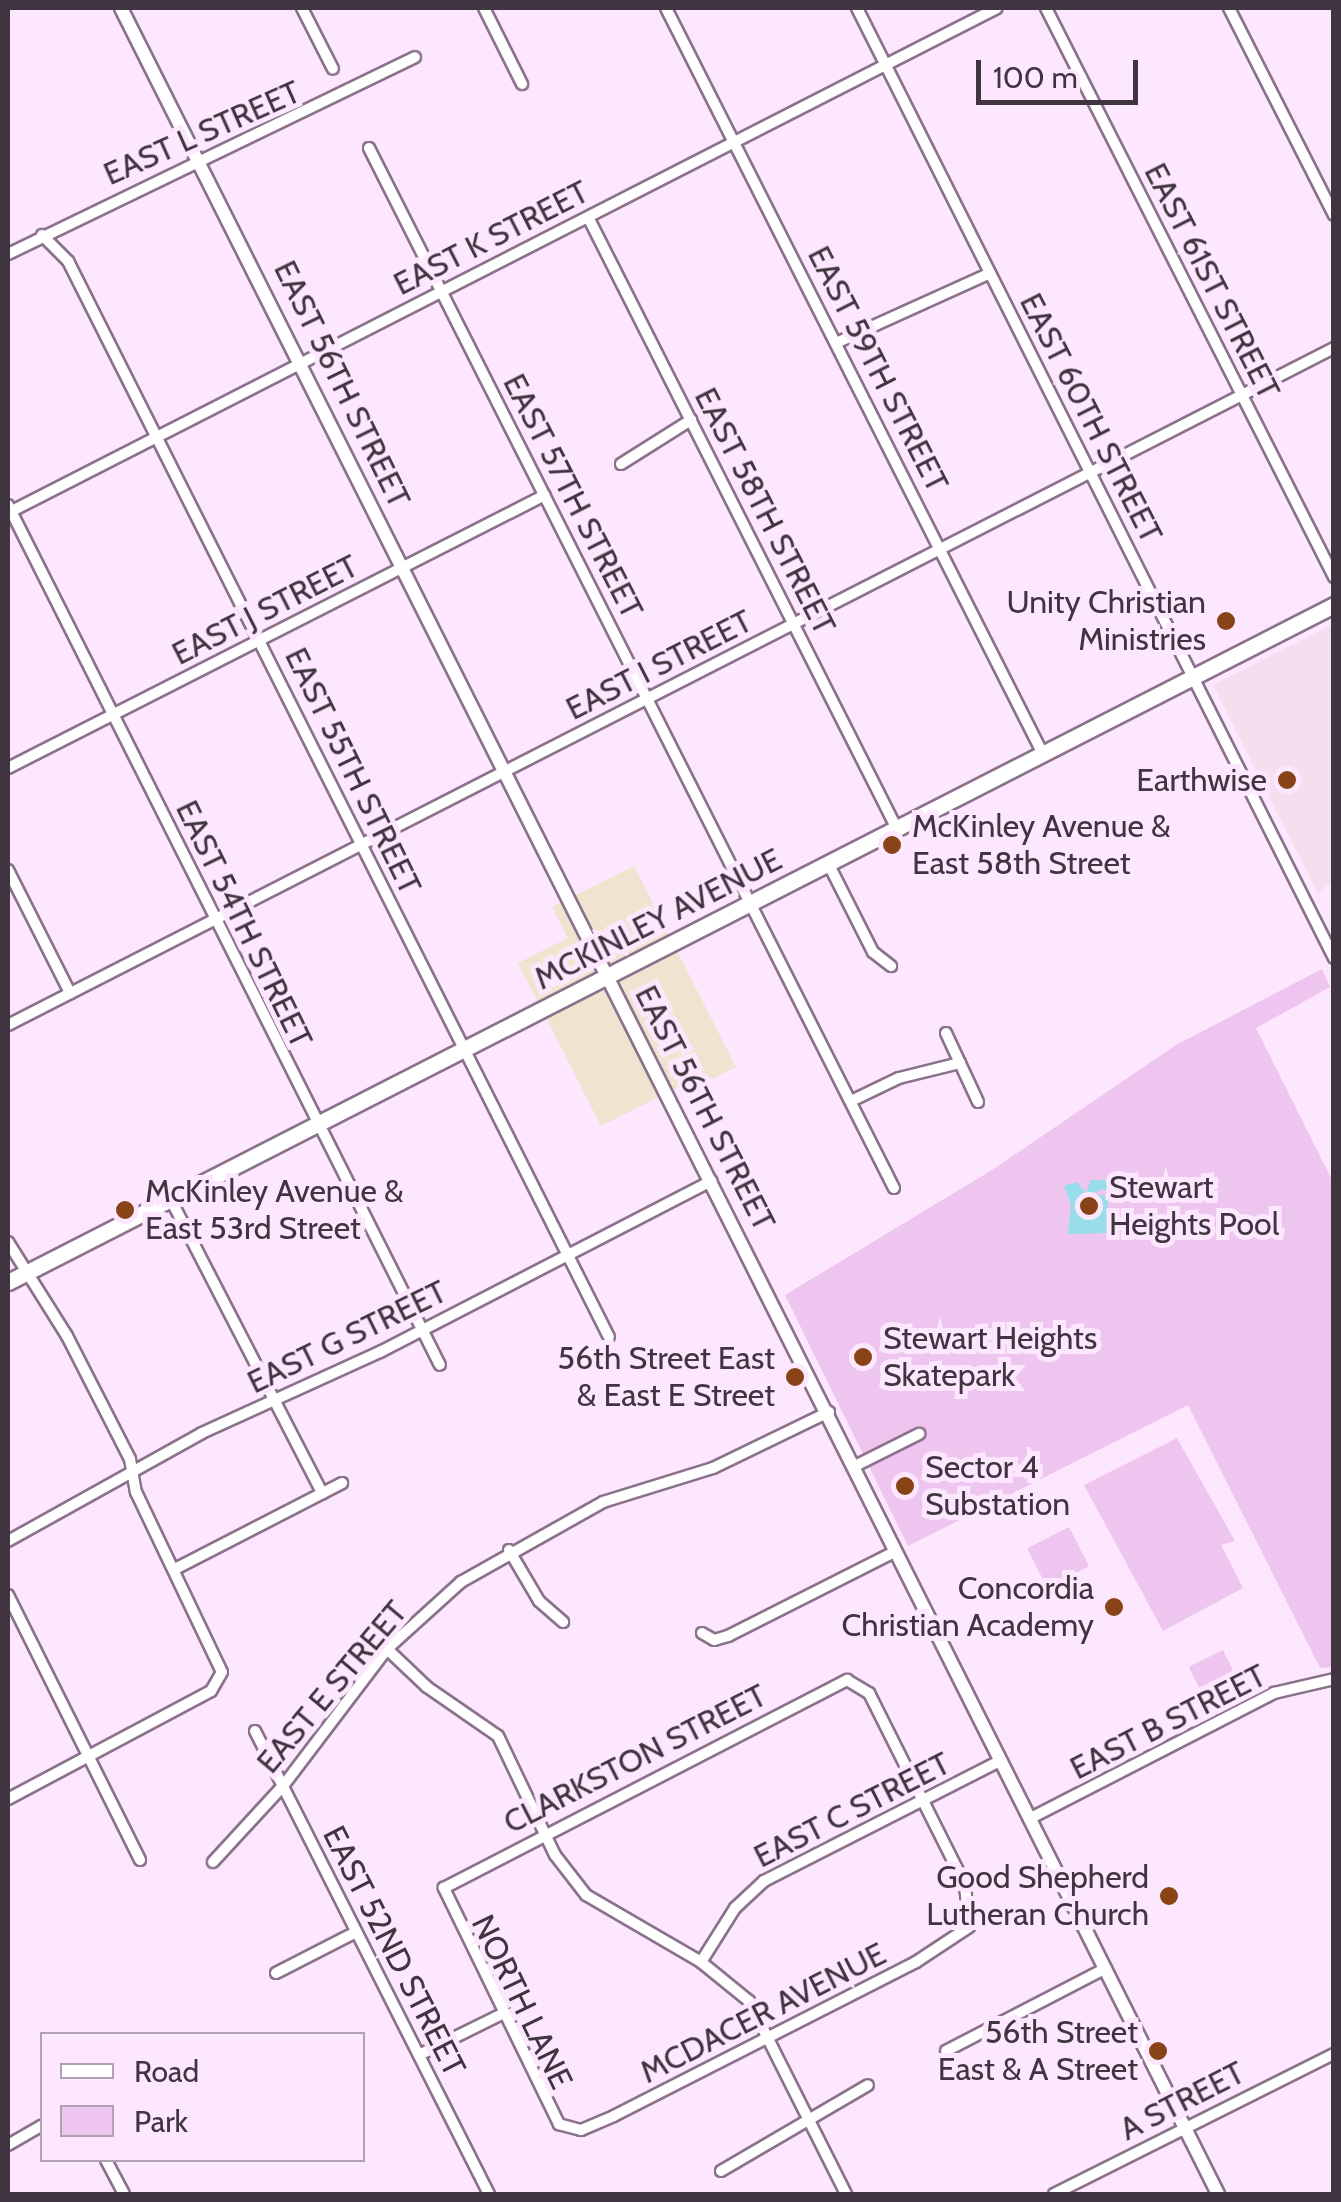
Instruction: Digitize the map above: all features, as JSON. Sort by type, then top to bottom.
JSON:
[{"type":"main road","name":"MCKINLEY AVENUE","points":[[8,1282],[1334,605]]},
{"type":"street","name":"EAST 56TH STREET","points":[[122,8],[1218,2194]]},
{"type":"street","points":[[302,8],[333,69]]},
{"type":"street","points":[[484,8],[522,84]]},
{"type":"street","name":"EAST 59TH STREET","points":[[666,8],[1043,754]]},
{"type":"street","name":"EAST 60TH STREET","points":[[857,8],[1334,958]]},
{"type":"street","name":"EAST K STREET","points":[[9,510],[998,8]]},
{"type":"street","name":"EAST 61ST STREET","points":[[1046,8],[1334,577]]},
{"type":"street","points":[[1229,8],[1334,214]]},
{"type":"street","name":"EAST L STREET","points":[[8,254],[416,57]]},
{"type":"street","name":"EAST 57TH STREET","points":[[369,148],[894,1188]]},
{"type":"street","name":"EAST 58TH STREET","points":[[588,217],[896,827]]},
{"type":"street","name":"EAST 55TH STREET","points":[[42,235],[68,261],[609,1337]]},
{"type":"street","points":[[836,343],[990,272]]},
{"type":"street","name":"EAST I STREET","points":[[8,1025],[1334,348]]},
{"type":"street","points":[[621,464],[691,420]]},
{"type":"street","name":"EAST J STREET","points":[[8,768],[545,495]]},
{"type":"street","name":"EAST 54TH STREET","points":[[9,510],[315,1124],[440,1365]]},
{"type":"street","points":[[828,862],[872,952],[891,966]]},
{"type":"street","points":[[8,870],[70,994]]},
{"type":"street","points":[[946,1033],[978,1102]]},
{"type":"street","points":[[851,1101],[899,1078],[960,1064]]},
{"type":"street","name":"EAST G STREET","points":[[8,1541],[132,1471],[712,1182]]},
{"type":"street","points":[[171,1200],[322,1493]]},
{"type":"street","points":[[8,1242],[23,1274],[67,1336],[218,1654],[222,1679],[212,1691],[8,1799]]},
{"type":"street","name":"EAST E STREET","points":[[213,1862],[283,1786],[387,1649],[444,1595],[509,1550],[603,1502],[713,1468],[829,1412]]},
{"type":"street","points":[[855,1466],[918,1434]]},
{"type":"street","points":[[175,1569],[342,1483]]},
{"type":"street","points":[[509,1550],[538,1601],[562,1622]]},
{"type":"street","points":[[702,1633],[714,1640],[734,1634],[896,1551]]},
{"type":"street","points":[[8,1595],[140,1860]]},
{"type":"street","points":[[387,1649],[427,1687],[494,1732],[568,1876],[597,1905],[701,1962],[749,2001],[846,2194]]},
{"type":"street","name":"CLARKSTON STREET","points":[[444,1888],[545,1833],[851,1680],[869,1693],[924,1801]]},
{"type":"street","points":[[1331,1680],[1334,1694]]},
{"type":"street","name":"EAST B STREET","points":[[1030,1820],[1274,1693],[1331,1680]]},
{"type":"street","name":"EAST 52ND STREET","points":[[255,1731],[489,2194]]},
{"type":"street","name":"EAST C STREET","points":[[701,1962],[752,1889],[1000,1762]]},
{"type":"street","name":"MCDACER AVENUE","points":[[567,2129],[586,2129],[766,2040],[942,1948],[972,1921],[966,1885],[924,1801]]},
{"type":"street","name":"NORTH LANE","points":[[444,1888],[549,2115],[567,2129]]},
{"type":"street","points":[[276,1973],[356,1932]]},
{"type":"street","points":[[946,2052],[1106,1968]]},
{"type":"street","points":[[418,2055],[500,2015]]},
{"type":"street","name":"A STREET","points":[[1054,2194],[1334,2054]]},
{"type":"street","points":[[721,2171],[806,2117],[868,2085]]},
{"type":"street","points":[[8,2145],[40,2126]]},
{"type":"street","points":[[107,2162],[124,2194]]},
{"type":"shaded area","points":[[1333,624],[1333,880],[1318,894],[1213,685]]},
{"type":"shaded area","points":[[634,866],[736,1067],[681,1095],[677,1088],[601,1126],[518,963],[568,938],[552,907]]},
{"type":"green space","points":[[1322,969],[1330,987],[1256,1028],[1333,1182],[1333,1667],[1320,1668],[1188,1405],[908,1546],[785,1295],[992,1170],[1176,1045]]},
{"type":"green space","points":[[1177,1438],[1235,1541],[1221,1545],[1243,1588],[1163,1631],[1084,1485]]},
{"type":"green space","points":[[1069,1527],[1089,1566],[1047,1588],[1027,1548]]},
{"type":"green space","points":[[1223,1650],[1240,1685],[1206,1702],[1189,1667]]},
{"type":"water","name":"Stewart Heights Pool","points":[[1091,1180],[1116,1180],[1123,1189],[1116,1196],[1104,1189],[1090,1194],[1108,1196],[1107,1233],[1068,1234],[1071,1205],[1064,1186],[1077,1182],[1086,1193]]},
{"type":"place","name":"Unity Christian Ministries","points":[[1226,621]]},
{"type":"place","name":"Earthwise","points":[[1287,780]]},
{"type":"place","name":"McKinley Avenue & East 58th Street","points":[[892,845]]},
{"type":"place","name":"Stewart Heights Pool","points":[[1089,1206]]},
{"type":"place","name":"McKinley Avenue & East 53rd Street","points":[[125,1210]]},
{"type":"place","name":"Stewart Heights Skatepark","points":[[863,1357]]},
{"type":"place","name":"56th Street East & East E Street","points":[[795,1377]]},
{"type":"place","name":"Sector 4 Substation","points":[[905,1486]]},
{"type":"place","name":"Concordia Christian Academy","points":[[1114,1607]]},
{"type":"place","name":"Good Shepherd Lutheran Church","points":[[1169,1896]]},
{"type":"place","name":"56th Street East & A Street","points":[[1158,2051]]}]
